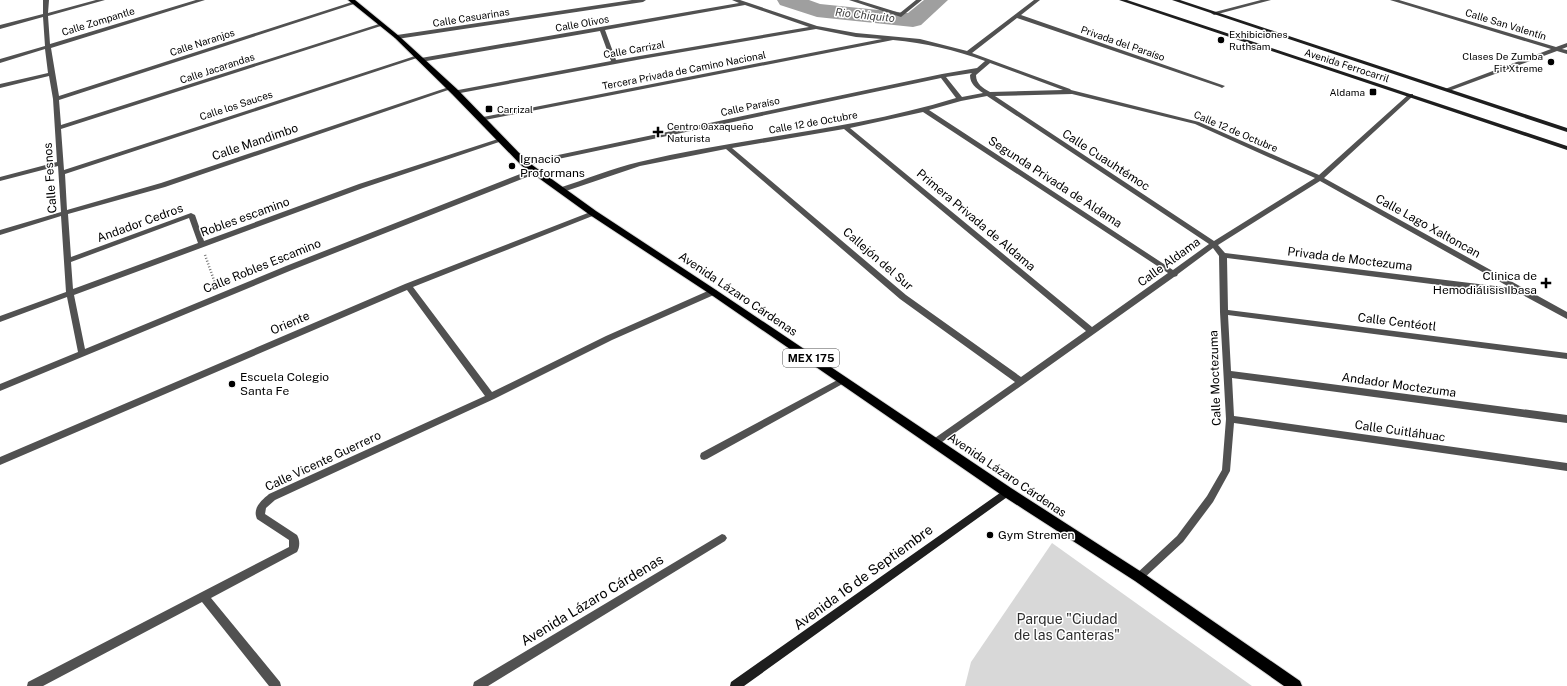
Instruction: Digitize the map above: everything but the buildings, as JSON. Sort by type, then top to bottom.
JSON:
[{"type":"main road","name":"Avenida Ferrocarril","points":[[1122,0],[1567,148]]},
{"type":"main road","points":[[1140,6],[1145,0]]},
{"type":"main road","name":"Avenida Ferrocarril","points":[[1175,0],[1567,130]]},
{"type":"main road","name":"Avenida Lázaro Cárdenas","points":[[352,1],[397,38],[453,90],[525,164],[592,213],[713,292],[1007,492],[1139,578],[1295,686]]},
{"type":"main road","name":"Avenida 16 de Septiembre","points":[[735,686],[1007,492]]},
{"type":"street","name":"Calle Fesnos","points":[[46,0],[45,16],[51,74],[56,99],[70,293],[82,354]]},
{"type":"street","points":[[0,27],[102,0]]},
{"type":"street","name":"Calle Zompantle","points":[[0,60],[202,0]]},
{"type":"street","name":"Calle Casuarinas","points":[[397,38],[644,0]]},
{"type":"street","name":"Calle 12 de Octubre","points":[[735,0],[816,27],[891,39],[920,41],[968,53],[1072,92],[1197,123],[1320,178]]},
{"type":"street","points":[[852,0],[901,15],[919,0]]},
{"type":"street","points":[[968,53],[1037,0]]},
{"type":"street","points":[[1214,13],[1268,0]]},
{"type":"street","name":"Calle San Valentín","points":[[1393,0],[1567,52]]},
{"type":"street","name":"Calle Naranjos","points":[[56,99],[352,1]]},
{"type":"street","name":"Calle Olivos","points":[[419,58],[746,3]]},
{"type":"street","name":"Privada del Paraíso","points":[[1018,16],[1222,86]]},
{"type":"street","name":"Calle Jacarandas","points":[[58,128],[381,25]]},
{"type":"street","name":"Calle Carrizal","points":[[453,90],[816,27]]},
{"type":"street","points":[[602,28],[614,62]]},
{"type":"street","name":"Tercera Privada de Camino Nacional","points":[[480,119],[891,39]]},
{"type":"street","points":[[1447,90],[1567,45]]},
{"type":"street","name":"Calle los Sauces","points":[[61,173],[419,58]]},
{"type":"street","points":[[978,70],[989,61]]},
{"type":"street","name":"Calle Paraíso","points":[[525,164],[942,76],[978,70]]},
{"type":"street","name":"Calle Cuauhtémoc","points":[[978,70],[973,76],[973,80],[987,94],[1214,244]]},
{"type":"street","points":[[0,86],[51,74]]},
{"type":"street","points":[[942,76],[960,98]]},
{"type":"street","name":"Calle Mandimbo","points":[[0,233],[163,185],[453,90]]},
{"type":"street","name":"Calle 12 de Octubre","points":[[561,190],[639,164],[845,127],[924,110],[960,98],[987,94],[1072,92]]},
{"type":"street","name":"Calle Aldama","points":[[935,443],[1214,244],[1320,178],[1411,95]]},
{"type":"street","name":"Segunda Privada de Aldama","points":[[924,110],[1174,274]]},
{"type":"street","name":"Primera Privada de Aldama","points":[[845,127],[1092,331]]},
{"type":"street","name":"Robles escamino","points":[[0,319],[361,186],[500,140]]},
{"type":"street","name":"Callejón del Sur","points":[[727,147],[903,297],[1021,382]]},
{"type":"street","points":[[0,179],[60,162]]},
{"type":"street","name":"Calle Robles Escamino","points":[[0,388],[220,296],[535,171]]},
{"type":"street","name":"Calle Lago Xaltoncan","points":[[1320,178],[1567,316]]},
{"type":"street","name":"Oriente","points":[[0,461],[408,286],[592,213]]},
{"type":"street","name":"Andador Cedros","points":[[67,261],[190,215],[202,244]]},
{"type":"street","points":[[1214,244],[1223,255]]},
{"type":"street","name":"Privada de Moctezuma","points":[[1223,255],[1523,292]]},
{"type":"street","name":"Calle Moctezuma","points":[[1139,578],[1180,539],[1210,499],[1226,471],[1230,419],[1224,312],[1223,255]]},
{"type":"street","points":[[408,286],[491,398]]},
{"type":"street","name":"Calle Vicente Guerrero","points":[[32,686],[294,549],[294,538],[260,516],[262,506],[272,497],[491,398],[609,338],[713,292]]},
{"type":"street","name":"Calle Centéotl","points":[[1224,312],[1567,356]]},
{"type":"street","name":"Andador Moctezuma","points":[[1227,374],[1567,419]]},
{"type":"street","points":[[704,456],[843,380]]},
{"type":"street","name":"Calle Cuitláhuac","points":[[1230,419],[1567,467]]},
{"type":"street","name":"Avenida Lázaro Cárdenas","points":[[478,686],[722,538]]},
{"type":"street","points":[[204,597],[276,686]]},
{"type":"path","points":[[202,244],[220,296]]},
{"type":"green space","name":"Parque \"Ciudad de las Canteras\"","points":[[1052,543],[1252,686],[965,686],[971,662]]},
{"type":"waterway","name":"Rio Chiquito","points":[[788,0],[817,10],[913,20],[937,0]]},
{"type":"place","name":"Exhibiciones Ruthsam","points":[[1221,40]]},
{"type":"place","name":"Clases De Zumba Fit Xtreme","points":[[1551,62]]},
{"type":"place","name":"Aldama","points":[[1373,92]]},
{"type":"place","name":"Carrizal","points":[[489,109]]},
{"type":"place","name":"Centro Oaxaqueño Naturista","points":[[658,132]]},
{"type":"place","name":"Ignacio Proformans","points":[[512,166]]},
{"type":"place","name":"Clinica de Hemodiálisis Ibasa","points":[[1546,283]]},
{"type":"place","name":"Escuela Colegio Santa Fe","points":[[232,384]]},
{"type":"place","name":"Gym Stremen","points":[[990,535]]}]
